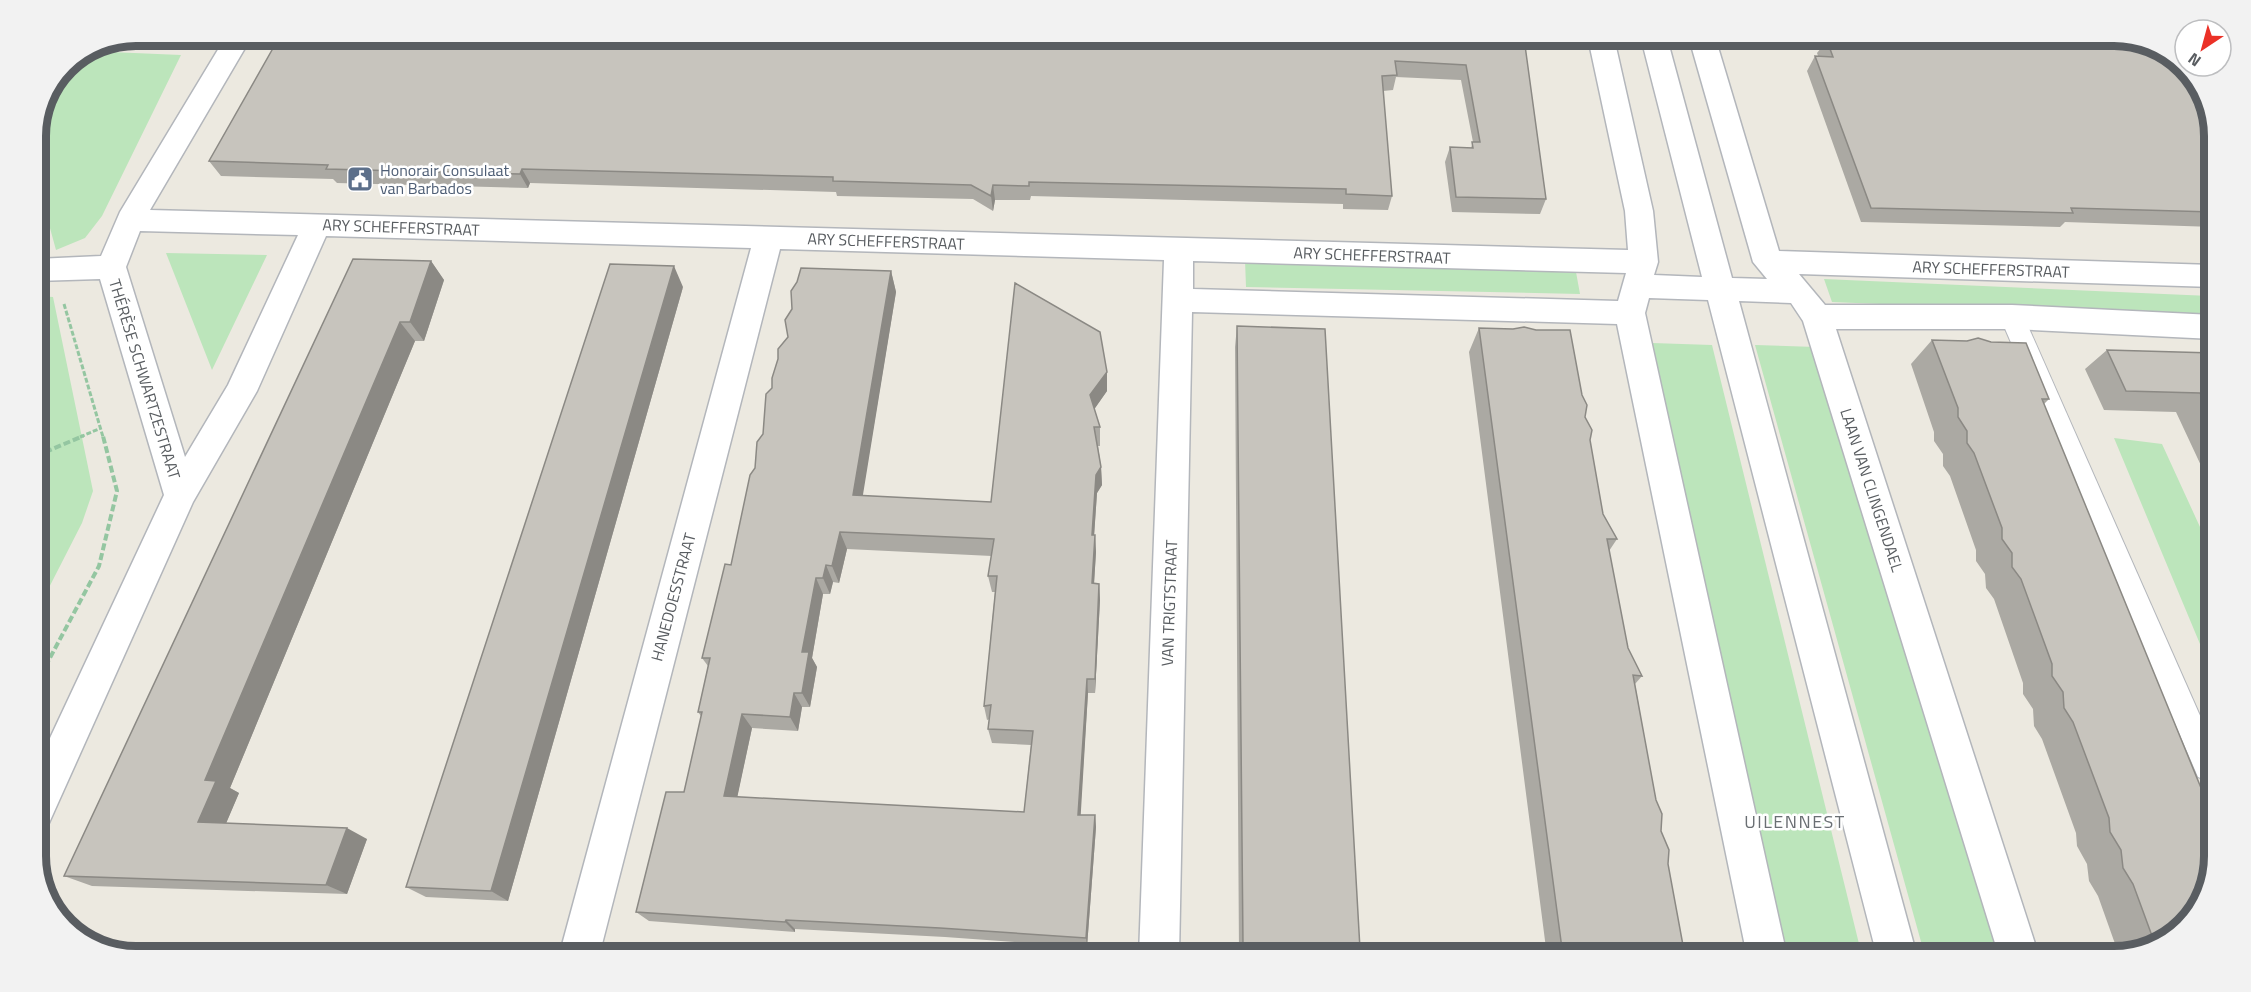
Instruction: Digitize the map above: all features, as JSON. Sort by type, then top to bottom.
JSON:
[{"type":"street","name":"THÉRÈSE SCHWARTZESTRAAT","points":[[180,495],[111,267],[130,220],[233,46]]},
{"type":"street","points":[[1602,46],[1639,211],[1636,287],[1765,946]]},
{"type":"street","points":[[1656,46],[1894,946]]},
{"type":"street","name":"LAAN VAN CLINGENDAEL","points":[[1704,46],[1768,262],[1808,305],[2016,946]]},
{"type":"street","name":"ARY SCHEFFERSTRAAT","points":[[130,220],[1179,249],[1636,287]]},
{"type":"street","name":"THÉRÈSE SCHWARTZESTRAAT","points":[[47,786],[180,495],[241,391],[317,225]]},
{"type":"street","name":"HANEDOESSTRAAT","points":[[582,946],[768,238]]},
{"type":"street","name":"VAN TRIGTSTRAAT","points":[[1159,946],[1179,249]]},
{"type":"street","name":"ARY SCHEFFERSTRAAT","points":[[1768,262],[2204,276]]},
{"type":"street","points":[[47,271],[111,267]]},
{"type":"street","name":"ARY SCHEFFERSTRAAT","points":[[1178,300],[1636,287],[1721,289],[1808,305],[2204,327]]},
{"type":"lane","points":[[2012,317],[2204,758]]},
{"type":"path","points":[[47,277],[101,428],[117,491],[99,566],[47,663]]},
{"type":"path","points":[[47,451],[101,428]]},
{"type":"green space","points":[[106,52],[181,55],[102,216],[85,238],[56,250],[47,217],[47,131],[53,102],[62,86],[86,62]]},
{"type":"green space","points":[[166,253],[267,255],[212,370]]},
{"type":"green space","points":[[1245,260],[1576,272],[1580,294],[1246,287]]},
{"type":"green space","points":[[1824,279],[2204,296],[2204,318],[1832,302]]},
{"type":"green space","points":[[47,297],[53,297],[93,491],[82,523],[47,591]]},
{"type":"green space","points":[[1652,343],[1712,345],[1860,946],[1783,946]]},
{"type":"green space","points":[[1755,345],[1816,347],[2001,946],[1922,946]]},
{"type":"green space","points":[[2114,438],[2162,444],[2204,536],[2204,644],[2200,644]]},
{"type":"building","points":[[274,46],[1525,46],[1546,199],[1456,197],[1450,147],[1473,148],[1472,142],[1480,142],[1466,65],[1395,61],[1397,75],[1382,76],[1392,196],[1346,194],[1346,189],[1029,182],[1029,186],[993,185],[991,196],[971,185],[833,181],[833,177],[522,169],[520,174],[326,169],[328,165],[209,161]]},
{"type":"building","points":[[1829,46],[2115,46],[2149,53],[2173,69],[2173,78],[2182,78],[2200,108],[2204,131],[2204,212],[2071,208],[2073,213],[1871,208],[1815,56],[1833,57]]},
{"type":"building","points":[[353,259],[431,261],[410,322],[400,322],[205,780],[216,781],[198,822],[347,828],[326,885],[64,876]]},
{"type":"building","points":[[610,264],[674,266],[491,891],[406,887]]},
{"type":"building","points":[[801,268],[891,271],[853,495],[991,502],[1015,283],[1100,332],[1107,372],[1090,395],[1100,427],[1094,427],[1101,467],[1096,475],[1092,535],[1095,535],[1092,583],[1099,584],[1095,679],[1087,679],[1078,815],[1095,815],[1086,938],[636,912],[666,792],[684,792],[702,712],[698,712],[710,658],[702,658],[725,564],[731,565],[750,475],[755,468],[757,442],[763,434],[766,394],[772,388],[778,349],[788,337],[785,320],[792,309],[791,291],[797,282]],"holes":[[[840,532],[994,539],[988,576],[997,576],[984,706],[991,705],[988,729],[1033,731],[1024,812],[724,796],[742,714],[790,717],[794,693],[802,693],[809,652],[802,652],[816,578],[823,578],[826,565],[832,566]]]},
{"type":"building","points":[[1237,326],[1325,329],[1360,946],[1243,944]]},
{"type":"building","points":[[1524,327],[1536,330],[1570,330],[1582,395],[1587,405],[1585,417],[1592,430],[1590,440],[1603,514],[1617,539],[1607,539],[1628,648],[1642,676],[1633,675],[1656,800],[1662,814],[1661,831],[1669,850],[1668,864],[1683,946],[1562,946],[1479,328]]},
{"type":"building","points":[[1978,338],[1991,342],[2026,343],[2049,399],[2042,399],[2204,795],[2203,873],[2198,890],[2178,919],[2152,937],[2133,884],[2123,868],[2121,850],[2110,832],[2109,818],[2073,722],[2064,708],[2063,692],[2052,676],[2052,664],[2021,579],[2012,567],[2012,553],[2002,539],[2002,528],[1974,453],[1967,443],[1967,431],[1958,417],[1958,408],[1932,340],[1967,341]]},
{"type":"building","points":[[2107,350],[2204,353],[2204,401],[2200,393],[2126,391]]},
{"type":"place","name":"Honorair Consulaat van Barbados","points":[[360,179]]},
{"type":"district","name":"UILENNEST","points":[[1795,821]]}]
